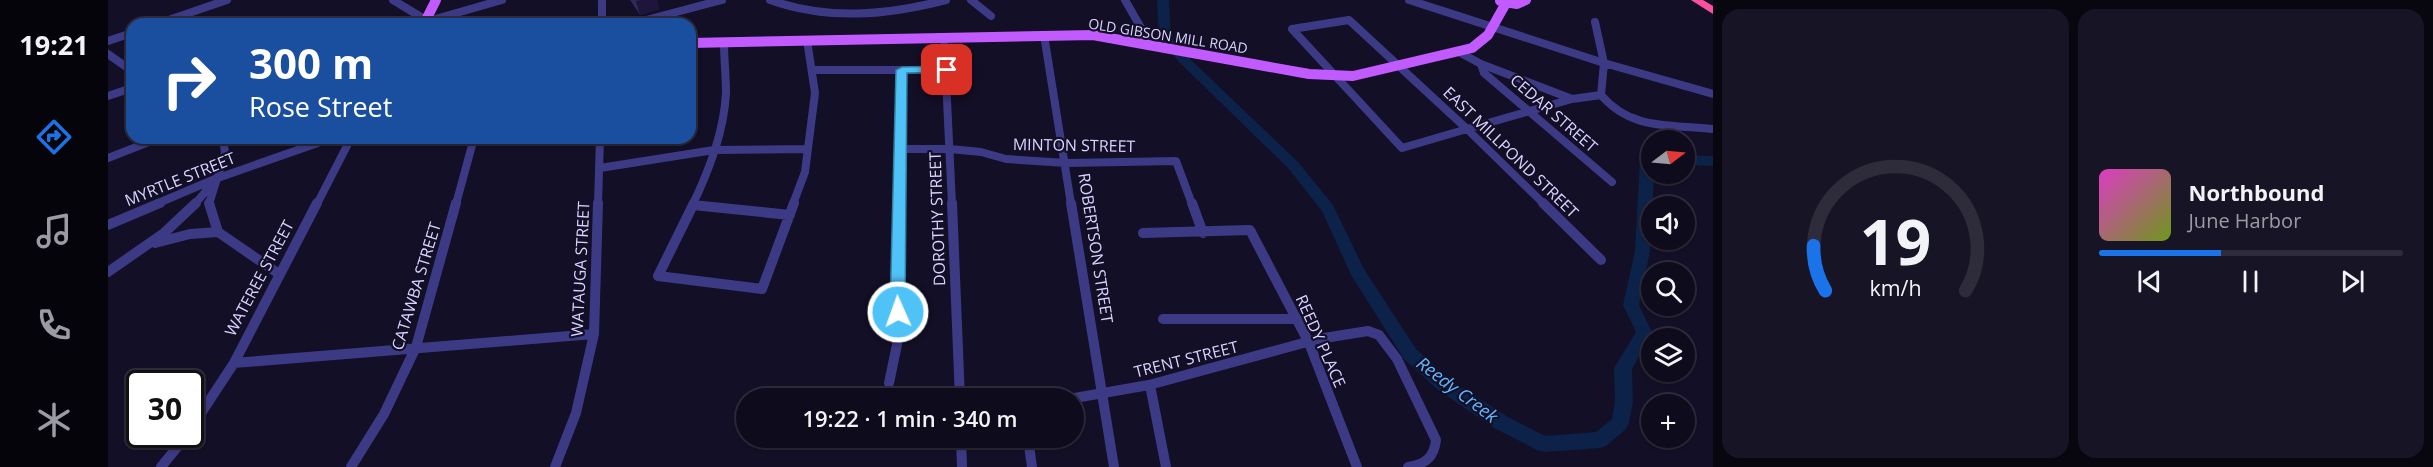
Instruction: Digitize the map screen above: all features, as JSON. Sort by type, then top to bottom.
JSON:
[{"type":"highway","points":[[1696,0],[1713,11]]},
{"type":"main road","points":[[427,18],[436,0]]},
{"type":"main road","name":"OLD GIBSON MILL ROAD","points":[[696,43],[1093,35],[1335,77],[1370,74],[1459,52],[1481,42],[1492,27],[1502,1],[1521,4],[1526,0]]},
{"type":"street","points":[[174,18],[227,0]]},
{"type":"street","points":[[393,0],[417,18]]},
{"type":"street","points":[[441,18],[502,0]]},
{"type":"street","points":[[601,18],[602,0]]},
{"type":"street","points":[[654,18],[722,0]]},
{"type":"street","points":[[770,0],[806,10],[852,13],[911,8],[946,0]]},
{"type":"street","points":[[971,0],[991,16]]},
{"type":"street","points":[[1125,0],[1151,45]]},
{"type":"street","points":[[1409,0],[1605,63],[1713,94]]},
{"type":"street","name":"EAST MILLPOND STREET","points":[[1335,77],[1292,29],[1349,20],[1401,66],[1601,260]]},
{"type":"street","points":[[1595,22],[1605,63],[1601,95],[1608,107],[1637,122],[1713,129]]},
{"type":"street","points":[[108,41],[126,35]]},
{"type":"street","name":"ROBERTSON STREET","points":[[1044,35],[1114,467]]},
{"type":"street","name":"DOROTHY STREET","points":[[944,38],[960,388]]},
{"type":"street","points":[[724,42],[725,101],[714,150],[693,205],[658,276],[762,289],[805,172],[815,93],[807,40]]},
{"type":"street","points":[[1459,52],[1481,64],[1572,99]]},
{"type":"street","points":[[108,54],[126,67]]},
{"type":"street","name":"CEDAR STREET","points":[[1481,64],[1484,73],[1612,182]]},
{"type":"street","points":[[813,70],[947,70]]},
{"type":"street","points":[[889,383],[899,335],[897,290],[902,70]]},
{"type":"street","points":[[1335,77],[1402,148],[1572,99],[1601,95]]},
{"type":"street","points":[[108,96],[126,90]]},
{"type":"street","points":[[108,158],[144,144]]},
{"type":"street","points":[[223,144],[225,153],[208,203],[218,232],[279,274]]},
{"type":"street","name":"MYRTLE STREET","points":[[108,225],[215,179],[315,144]]},
{"type":"street","name":"WATEREE STREET","points":[[204,409],[234,363],[348,144]]},
{"type":"street","name":"CATAWBA STREET","points":[[351,467],[384,414],[416,347],[472,144]]},
{"type":"street","name":"WATAUGA STREET","points":[[555,467],[576,413],[594,334],[600,144]]},
{"type":"street","points":[[600,168],[714,150],[807,149]]},
{"type":"street","name":"MINTON STREET","points":[[901,149],[950,149],[981,152],[1006,159],[1066,163],[1176,161],[1203,233]]},
{"type":"street","points":[[108,272],[146,247],[194,207],[215,179]]},
{"type":"street","points":[[693,205],[790,215]]},
{"type":"street","name":"REEDY PLACE","points":[[1203,233],[1250,230],[1309,343],[1357,467]]},
{"type":"street","points":[[146,247],[190,234],[218,232]]},
{"type":"street","points":[[1143,232],[1203,233]]},
{"type":"street","points":[[1163,319],[1298,319]]},
{"type":"street","name":"TRENT STREET","points":[[1084,396],[1150,385],[1318,339],[1368,331],[1379,335],[1387,344],[1436,440],[1436,453],[1432,457],[1416,466],[1408,467]]},
{"type":"street","points":[[234,363],[594,334]]},
{"type":"street","points":[[1150,385],[1166,467]]},
{"type":"street","points":[[161,467],[176,448]]},
{"type":"street","points":[[961,448],[962,467]]},
{"type":"street","points":[[1029,448],[1032,467]]},
{"type":"waterway","name":"Reedy Creek","points":[[1163,0],[1165,38],[1183,59],[1293,165],[1328,209],[1357,271],[1410,354],[1444,385],[1502,423],[1544,444],[1600,440],[1620,423],[1624,401],[1623,368],[1644,332],[1631,305],[1640,269],[1646,184]]},
{"type":"waterway","name":"Reedy Creek","points":[[1695,160],[1713,161]]},
{"type":"route","points":[[898,312],[902,70],[947,70]]}]
